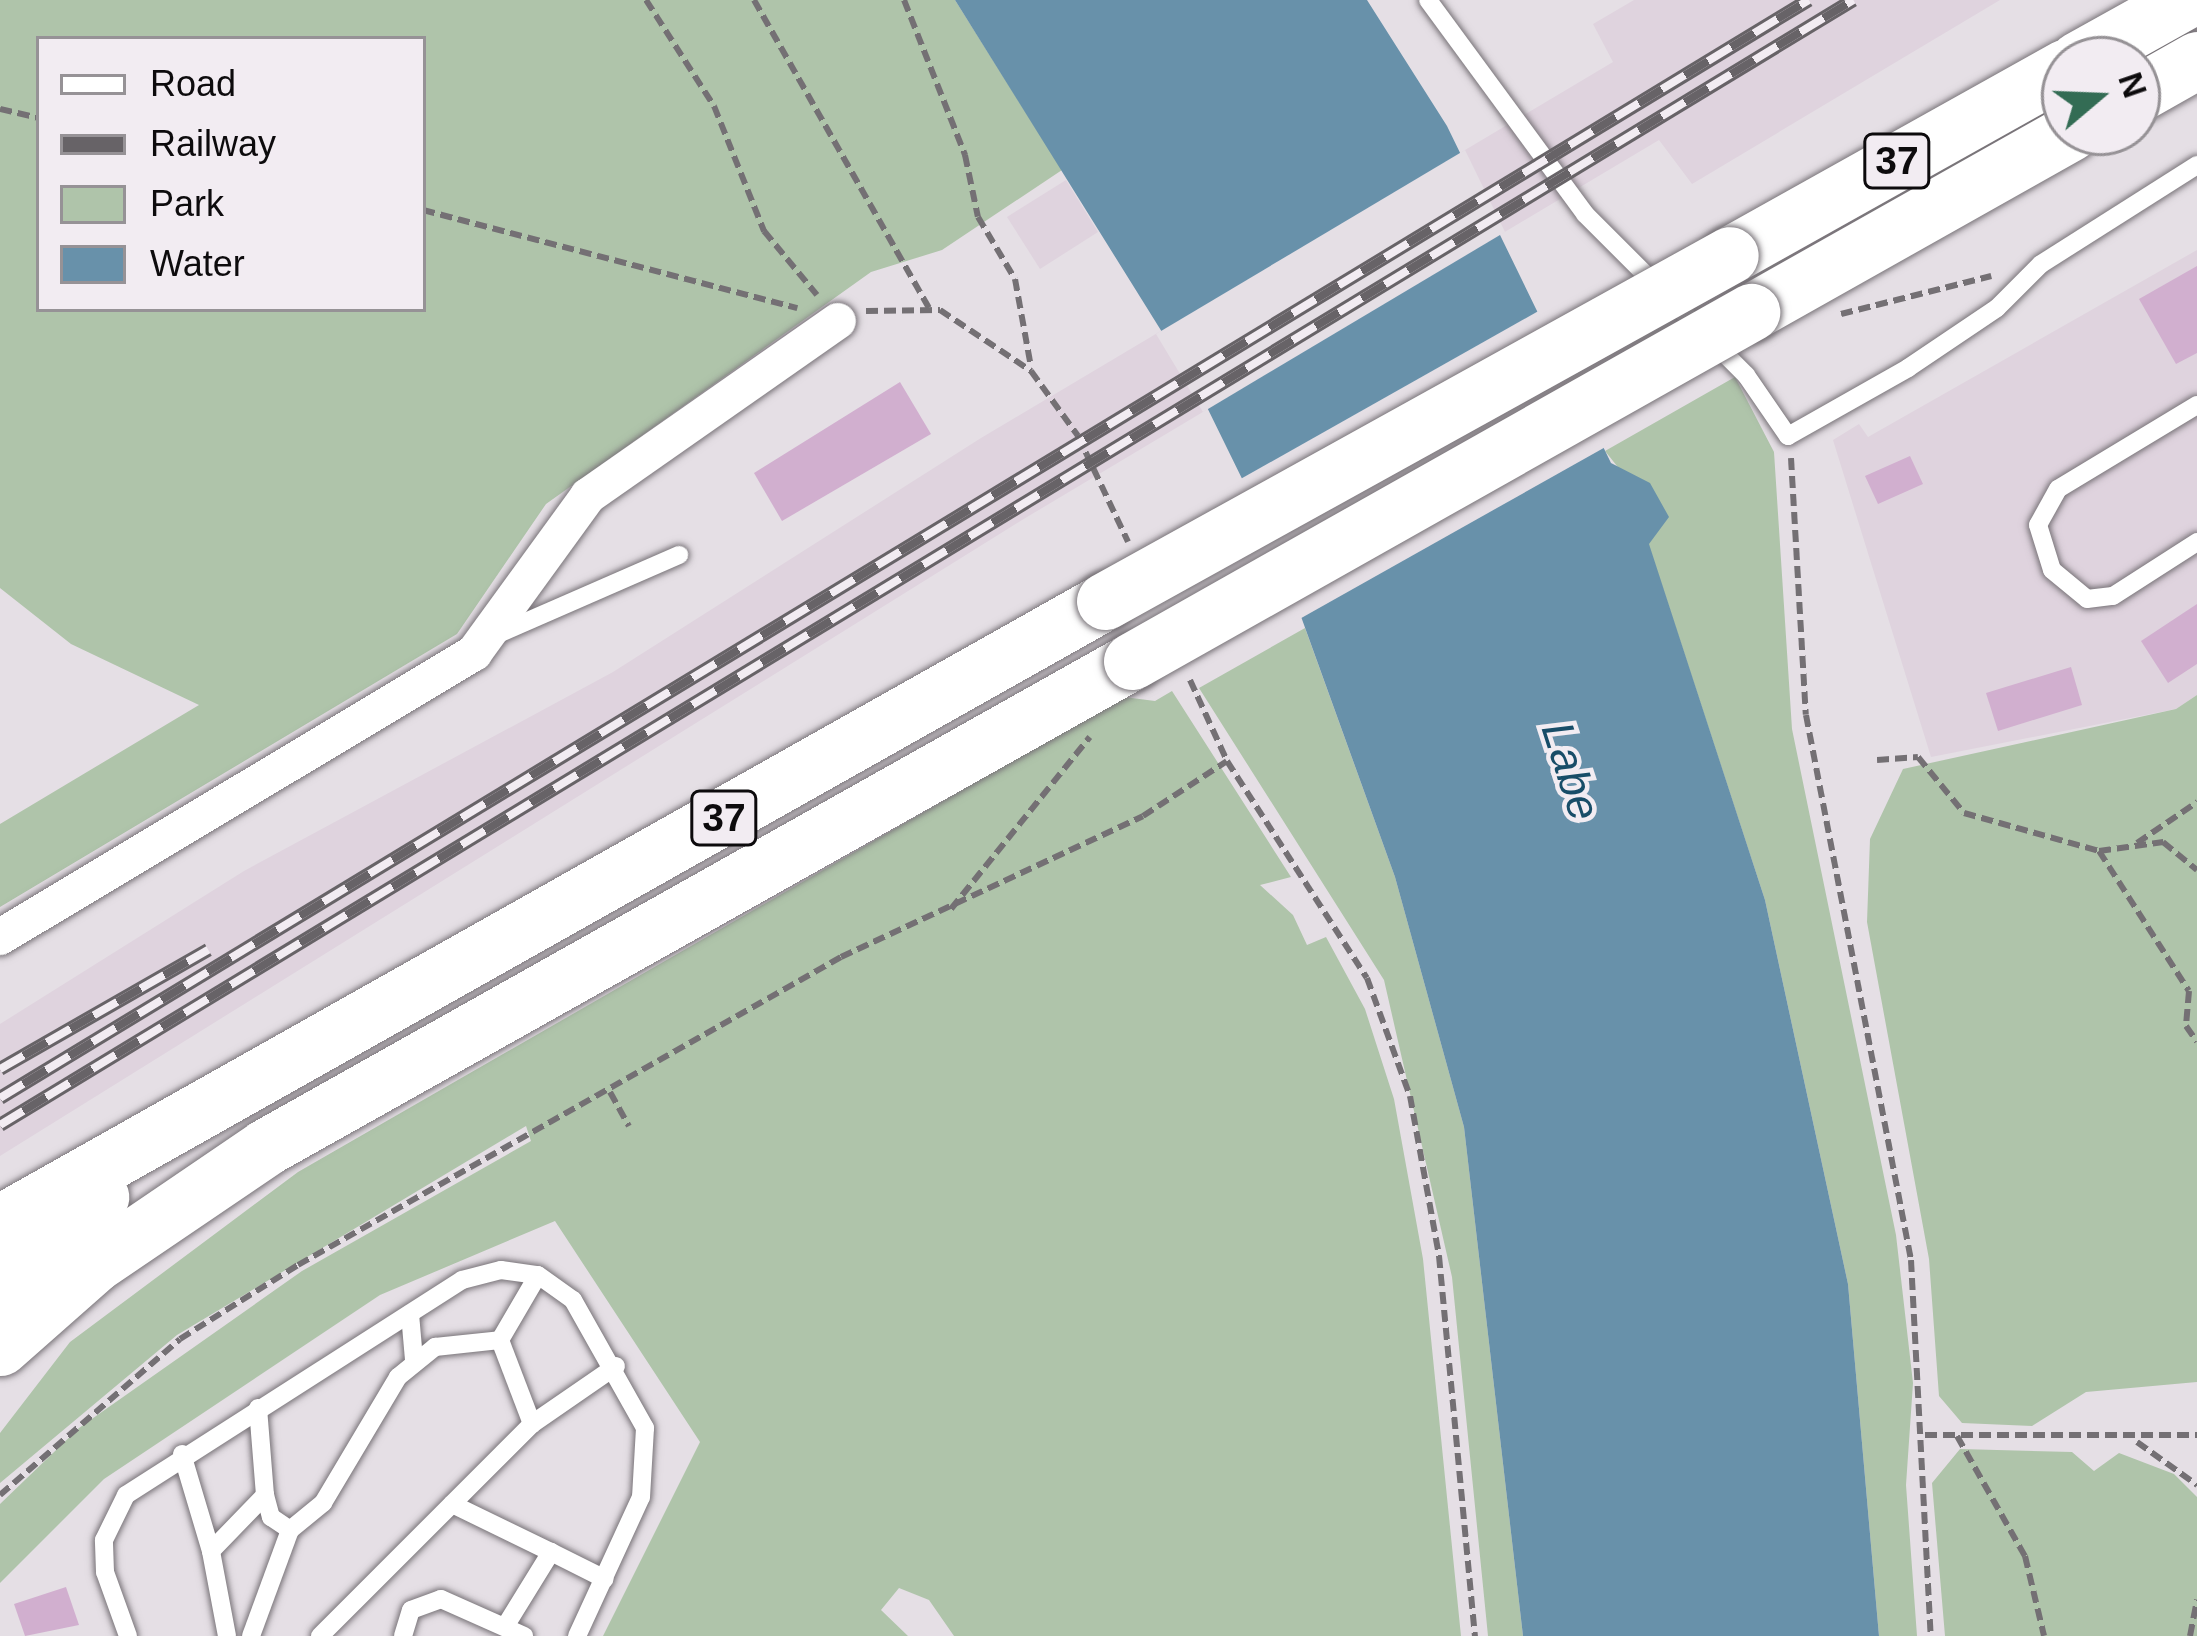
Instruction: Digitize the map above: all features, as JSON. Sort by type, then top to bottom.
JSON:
[{"type":"main road","points":[[2121,36],[2186,0]]},
{"type":"main road","points":[[2161,80],[2197,60]]},
{"type":"main road","name":"37","points":[[0,1281],[146,1162],[343,1036],[1120,581],[1730,255],[2041,81]]},
{"type":"main road","name":"37","points":[[0,1346],[94,1264],[266,1147],[1157,660],[1751,312],[2041,148]]},
{"type":"main road","points":[[0,1223],[343,1036]]},
{"type":"street","points":[[0,937],[492,636],[588,496],[838,321]]},
{"type":"lane","points":[[1428,0],[1585,214],[1746,375],[1787,436],[1997,308],[2041,263],[2197,165]]},
{"type":"lane","points":[[2197,405],[2058,489],[2038,525],[2052,570],[2087,599],[2113,596],[2197,542]]},
{"type":"lane","points":[[492,636],[679,556]]},
{"type":"lane","points":[[128,1636],[105,1572],[110,1521],[126,1495],[182,1454],[481,1272],[538,1275],[573,1300],[616,1366],[645,1428],[646,1475],[577,1636]]},
{"type":"lane","points":[[500,1340],[538,1275]]},
{"type":"lane","points":[[410,1314],[414,1360]]},
{"type":"lane","points":[[250,1636],[290,1530],[323,1503],[414,1360],[463,1339],[500,1340]]},
{"type":"lane","points":[[500,1340],[532,1424]]},
{"type":"lane","points":[[320,1636],[532,1424],[616,1366]]},
{"type":"lane","points":[[258,1408],[265,1495],[271,1517],[290,1530]]},
{"type":"lane","points":[[182,1454],[212,1551],[227,1636]]},
{"type":"lane","points":[[212,1551],[265,1495]]},
{"type":"lane","points":[[452,1504],[604,1579]]},
{"type":"lane","points":[[506,1625],[551,1552]]},
{"type":"lane","points":[[403,1636],[422,1603],[485,1615],[524,1636]]},
{"type":"lane","points":[[475,1636],[485,1615]]},
{"type":"path","points":[[646,0],[715,106],[764,231],[838,321]]},
{"type":"path","points":[[754,0],[929,308]]},
{"type":"path","points":[[904,0],[965,154],[978,217],[1015,279],[1031,371]]},
{"type":"path","points":[[0,109],[36,117]]},
{"type":"path","points":[[426,211],[838,321],[872,308],[929,308],[966,321],[1031,371],[1078,436],[1120,581]]},
{"type":"path","points":[[1832,316],[2041,263]]},
{"type":"path","points":[[1787,436],[1806,715],[1890,1127],[1925,1435],[1919,1497],[1930,1636]]},
{"type":"path","points":[[1157,660],[1345,936],[1410,1096],[1439,1256],[1475,1636]]},
{"type":"path","points":[[947,914],[1104,720]]},
{"type":"path","points":[[1877,760],[1918,757],[1964,813],[2099,851],[2163,842],[2197,869]]},
{"type":"path","points":[[0,1495],[180,1339],[841,957],[947,914],[1143,816],[1227,760]]},
{"type":"path","points":[[2134,845],[2197,802]]},
{"type":"path","points":[[2099,851],[2188,991],[2186,1026],[2197,1042]]},
{"type":"path","points":[[610,1092],[629,1126]]},
{"type":"path","points":[[1925,1435],[2133,1440],[2197,1435]]},
{"type":"path","points":[[1957,1436],[2025,1556],[2044,1636]]},
{"type":"path","points":[[2133,1440],[2197,1486]]},
{"type":"path","points":[[2190,1636],[2197,1600]]},
{"type":"shaded area","points":[[1634,0],[2000,0],[1692,184],[1659,140],[1027,517],[0,1156],[0,1024],[244,871],[613,672],[981,438],[1613,62],[1593,24]]},
{"type":"shaded area","points":[[1066,180],[1098,232],[1040,269],[1007,217]]},
{"type":"shaded area","points":[[2197,250],[2197,695],[2176,709],[1931,757],[1833,440],[1859,424],[1868,437]]},
{"type":"green space","points":[[0,0],[955,0],[1062,170],[942,250],[871,272],[546,504],[457,634],[0,907],[0,824],[199,705],[71,644],[0,588]]},
{"type":"green space","points":[[1735,377],[1774,452],[1792,729],[1896,1235],[1913,1383],[1906,1485],[1917,1636],[1879,1636],[1848,1284],[1765,900],[1648,543],[1650,484],[1625,476],[1605,451]]},
{"type":"green space","points":[[1305,628],[1395,877],[1464,1127],[1523,1636],[1488,1636],[1452,1277],[1384,980],[1199,688]]},
{"type":"green space","points":[[1172,691],[1291,877],[1260,885],[1293,915],[1307,945],[1326,937],[1365,1009],[1394,1099],[1423,1259],[1461,1636],[954,1636],[929,1600],[899,1588],[881,1610],[908,1636],[603,1636],[700,1442],[555,1221],[380,1295],[104,1479],[0,1583],[0,1504],[79,1428],[302,1271],[531,1141],[526,1126],[177,1335],[0,1483],[0,1433],[70,1342],[298,1172],[1124,697],[1155,701]]},
{"type":"green space","points":[[2197,695],[2197,1382],[2086,1392],[2032,1426],[1962,1423],[1939,1396],[1929,1259],[1867,922],[1870,839],[1903,769],[2176,709]]},
{"type":"green space","points":[[1960,1449],[2072,1452],[2094,1471],[2119,1453],[2174,1474],[2197,1497],[2197,1636],[1945,1636],[1932,1483]]},
{"type":"water","name":"Labe","points":[[955,0],[1367,0],[1447,126],[1611,463],[1650,483],[1669,517],[1649,544],[1765,900],[1848,1284],[1879,1636],[1523,1636],[1464,1127],[1395,877],[1277,550],[1200,393]]},
{"type":"pier","points":[[1465,150],[1505,232],[1203,412],[1156,334]]},
{"type":"pier","points":[[1542,309],[1609,445],[1296,621],[1237,481]]},
{"type":"building","points":[[2197,266],[2197,353],[2176,364],[2139,299]]},
{"type":"building","points":[[900,382],[931,434],[782,521],[754,473]]},
{"type":"building","points":[[1910,456],[1923,484],[1878,504],[1865,476]]},
{"type":"building","points":[[2197,604],[2197,664],[2168,683],[2141,641]]},
{"type":"building","points":[[2071,667],[2082,705],[1998,731],[1986,693]]},
{"type":"building","points":[[66,1587],[79,1625],[25,1636],[14,1604]]},
{"type":"railway","points":[[0,1098],[1809,0]]},
{"type":"railway","points":[[0,1125],[1853,0]]},
{"type":"railway","points":[[0,1069],[208,950]]}]
